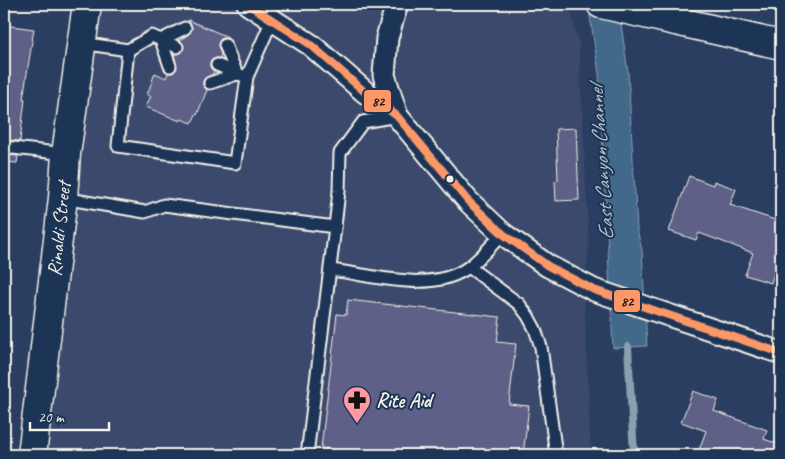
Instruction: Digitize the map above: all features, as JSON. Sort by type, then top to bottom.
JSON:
[{"type":"main road","name":"Rinaldi Street","points":[[32,455],[63,198],[66,154],[87,4]]},
{"type":"main road","points":[[601,4],[781,46]]},
{"type":"street","points":[[248,4],[311,45],[365,92],[397,116],[468,202],[503,234],[548,266],[594,290],[781,353]]},
{"type":"street","points":[[397,4],[387,38],[384,75],[397,116]]},
{"type":"lane","points":[[128,50],[118,146],[235,163],[242,75],[272,20]]},
{"type":"lane","points":[[161,40],[185,28]]},
{"type":"lane","points":[[81,43],[128,50],[152,36],[177,47]]},
{"type":"lane","points":[[161,40],[170,66]]},
{"type":"lane","points":[[225,45],[242,75]]},
{"type":"lane","points":[[217,65],[242,75]]},
{"type":"lane","points":[[210,83],[242,75]]},
{"type":"lane","points":[[307,455],[331,270],[339,191],[340,153],[363,122],[397,116]]},
{"type":"lane","points":[[4,147],[66,154]]},
{"type":"lane","points":[[63,198],[145,212],[164,205],[335,227]]},
{"type":"lane","points":[[331,270],[410,281],[438,280],[469,267],[503,234]]},
{"type":"lane","points":[[469,267],[519,304],[535,329],[541,347],[556,455]]},
{"type":"shaded area","points":[[90,4],[569,4],[579,45],[589,246],[584,294],[591,455],[35,455]]},
{"type":"shaded area","points":[[588,4],[618,4],[628,72],[637,230],[642,250],[647,346],[613,348],[599,73]]},
{"type":"building","points":[[188,20],[228,37],[222,38],[218,44],[220,58],[210,62],[214,72],[203,81],[203,86],[207,90],[192,123],[181,119],[180,121],[146,107],[151,96],[147,95],[155,73],[166,78],[168,73],[173,73],[177,68],[174,54],[181,53],[184,47],[180,40],[189,34],[192,29]]},
{"type":"building","points":[[4,25],[34,29],[23,99],[25,99],[20,141],[4,140]]},
{"type":"building","points":[[576,128],[579,200],[556,201],[555,181],[558,180],[556,129]]},
{"type":"building","points":[[4,155],[18,156],[17,163],[4,162]]},
{"type":"building","points":[[689,176],[713,185],[714,181],[736,189],[730,205],[781,222],[781,267],[777,266],[771,283],[745,275],[753,253],[699,233],[696,240],[669,231]]},
{"type":"building","points":[[348,300],[500,317],[497,342],[516,344],[509,404],[529,406],[523,455],[330,455],[331,449],[321,448],[337,314],[346,315]]},
{"type":"building","points":[[693,391],[718,400],[714,411],[767,430],[764,439],[781,445],[781,455],[697,455],[706,431],[681,422]]},
{"type":"waterway","name":"East Canyon Channel","points":[[628,347],[634,455]]},
{"type":"transit line","name":"82","points":[[248,4],[311,45],[365,92],[397,116],[468,201],[503,234],[548,266],[594,290],[781,353]]},
{"type":"place","name":"Rite Aid","points":[[357,424]]}]
